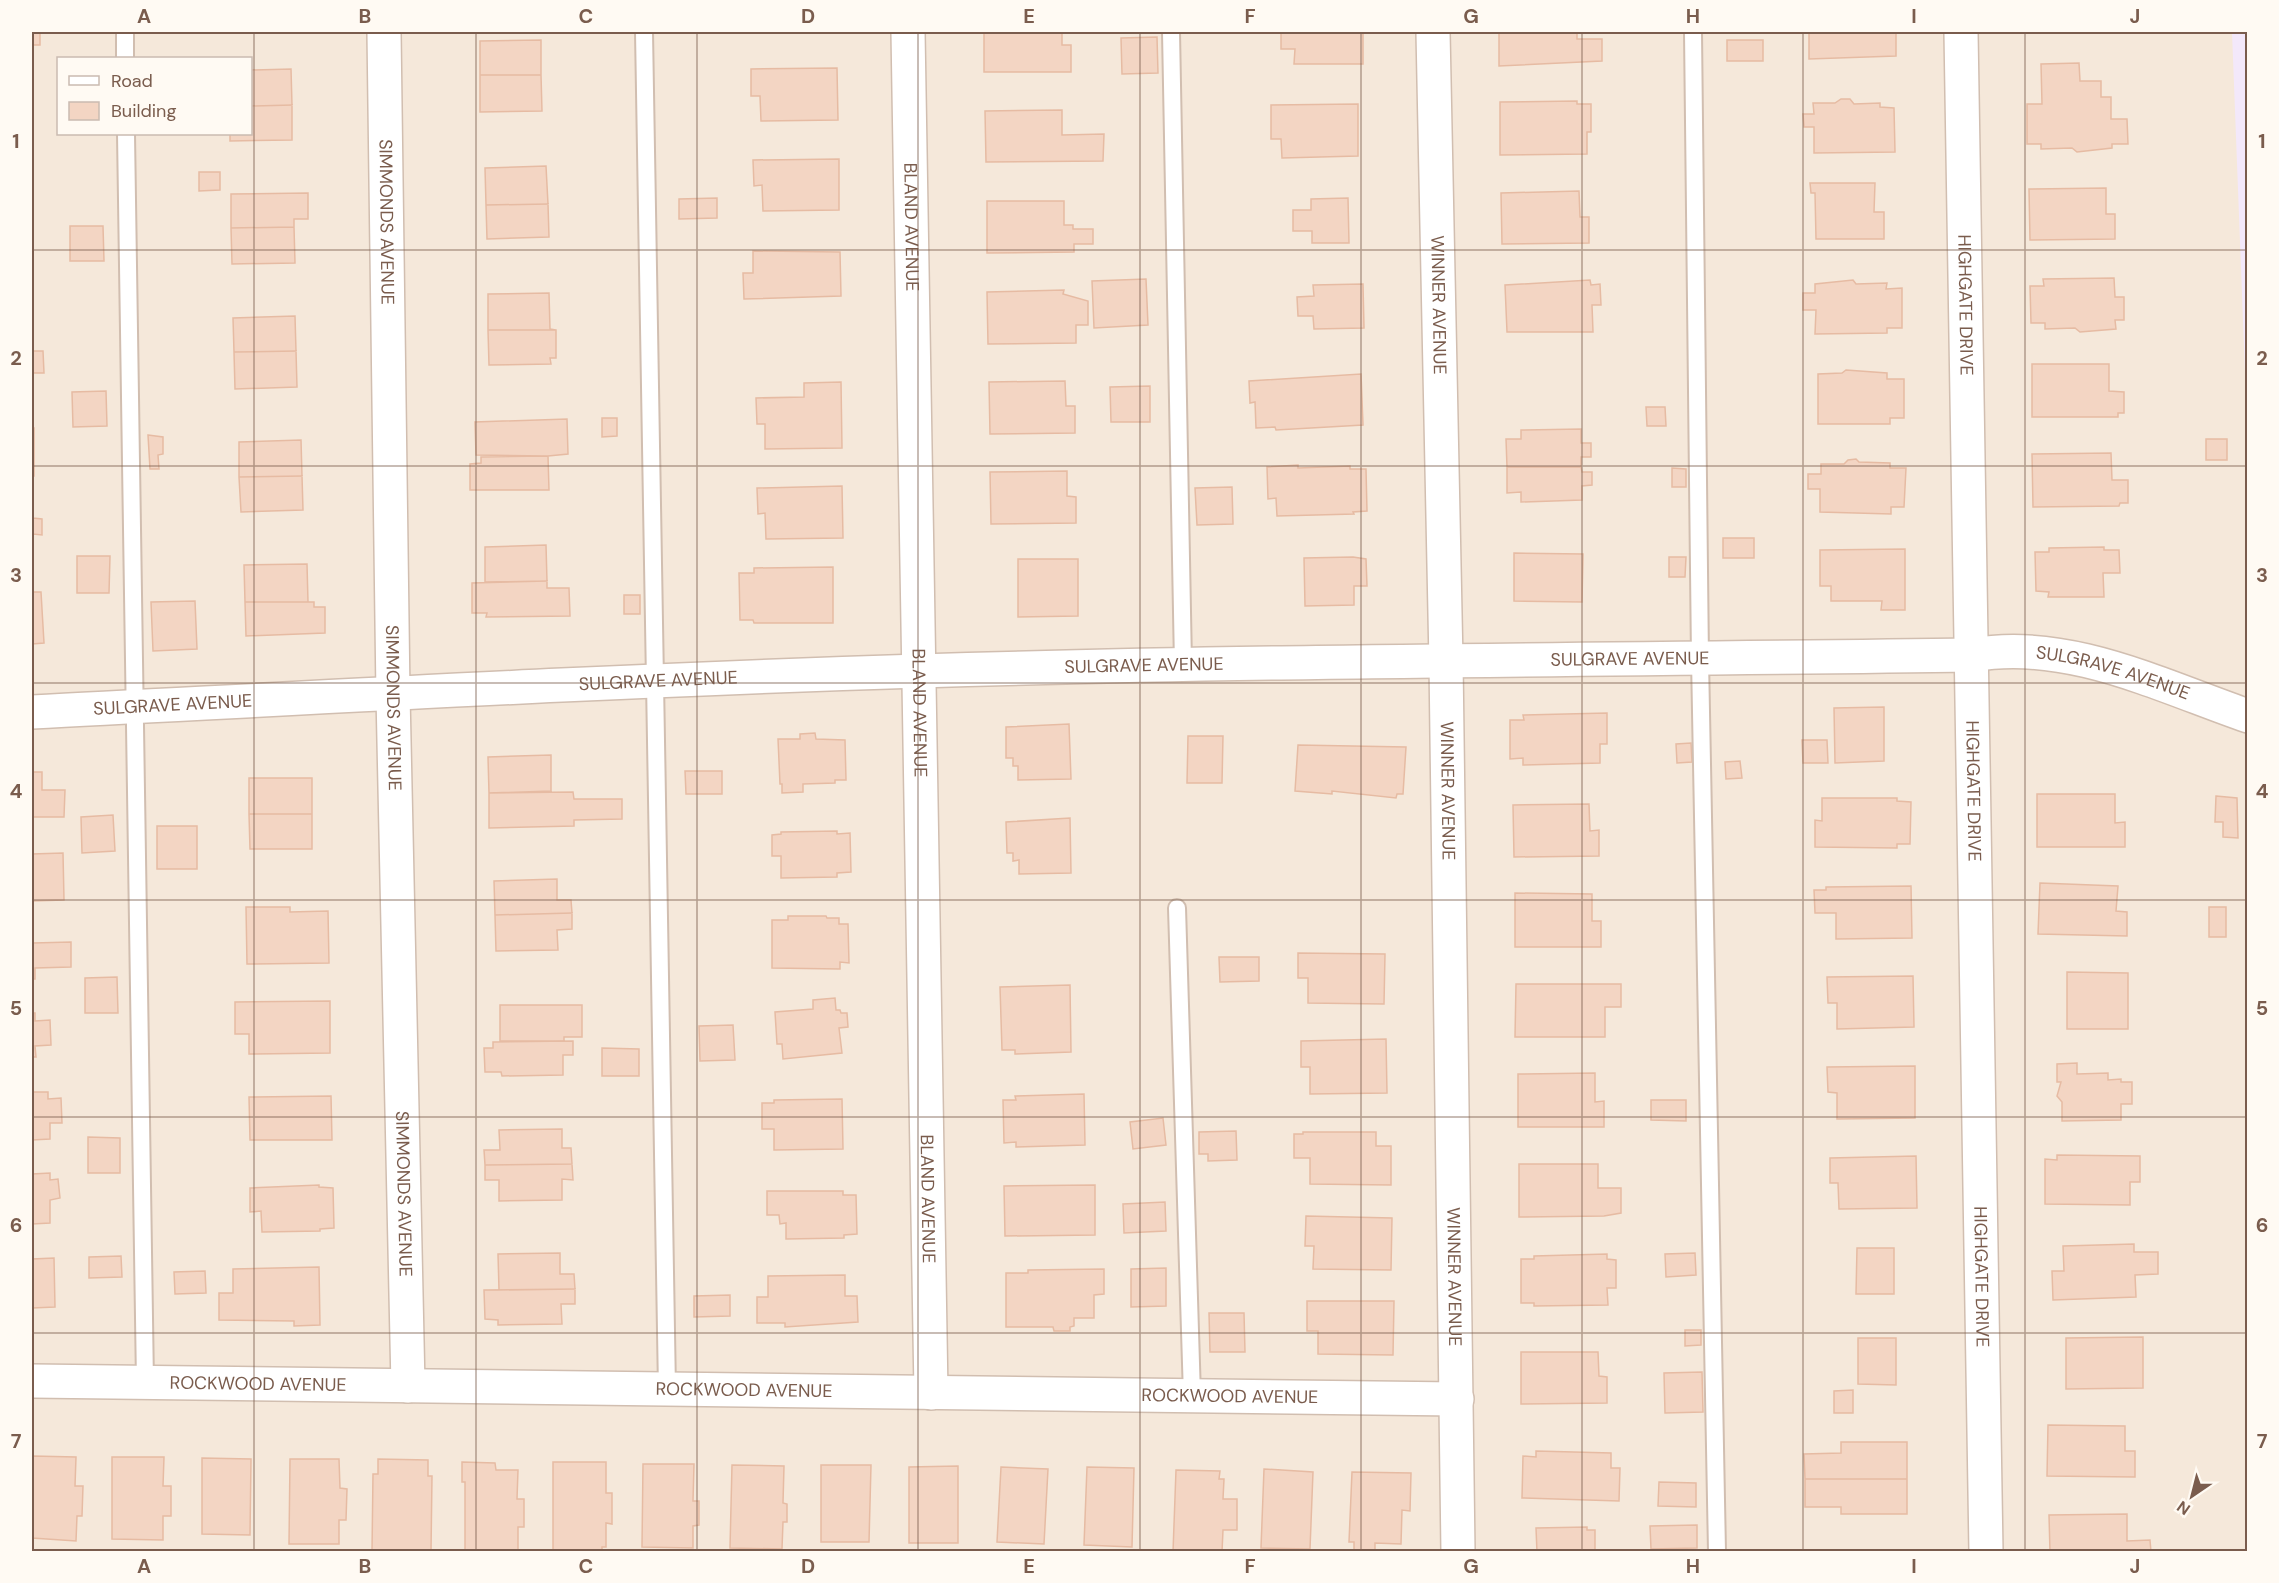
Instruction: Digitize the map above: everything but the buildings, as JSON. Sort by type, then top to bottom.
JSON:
[{"type":"street","name":"SIMMONDS AVENUE","points":[[384,32],[393,695],[408,1386]]},
{"type":"street","name":"BLAND AVENUE","points":[[909,32],[931,1393]]},
{"type":"street","name":"WINNER AVENUE","points":[[1433,32],[1446,662],[1458,1551]]},
{"type":"street","name":"HIGHGATE DRIVE","points":[[1961,32],[1986,1551]]},
{"type":"street","name":"SULGRAVE AVENUE","points":[[32,712],[656,680],[919,671],[1183,664],[1973,655],[1997,651],[2037,651],[2093,662],[2247,716]]},
{"type":"street","name":"ROCKWOOD AVENUE","points":[[32,1382],[1457,1399]]},
{"type":"lane","points":[[125,32],[125,57]]},
{"type":"lane","points":[[644,32],[667,1390]]},
{"type":"lane","points":[[1171,32],[1183,664]]},
{"type":"lane","points":[[1693,32],[1700,659],[1717,1551]]},
{"type":"lane","points":[[126,135],[146,1383]]},
{"type":"lane","points":[[1177,908],[1192,1396]]},
{"type":"shaded area","points":[[32,32],[2247,32],[2247,1551],[32,1551]]},
{"type":"shaded area","points":[[2232,32],[2248,32],[2247,425]]}]
